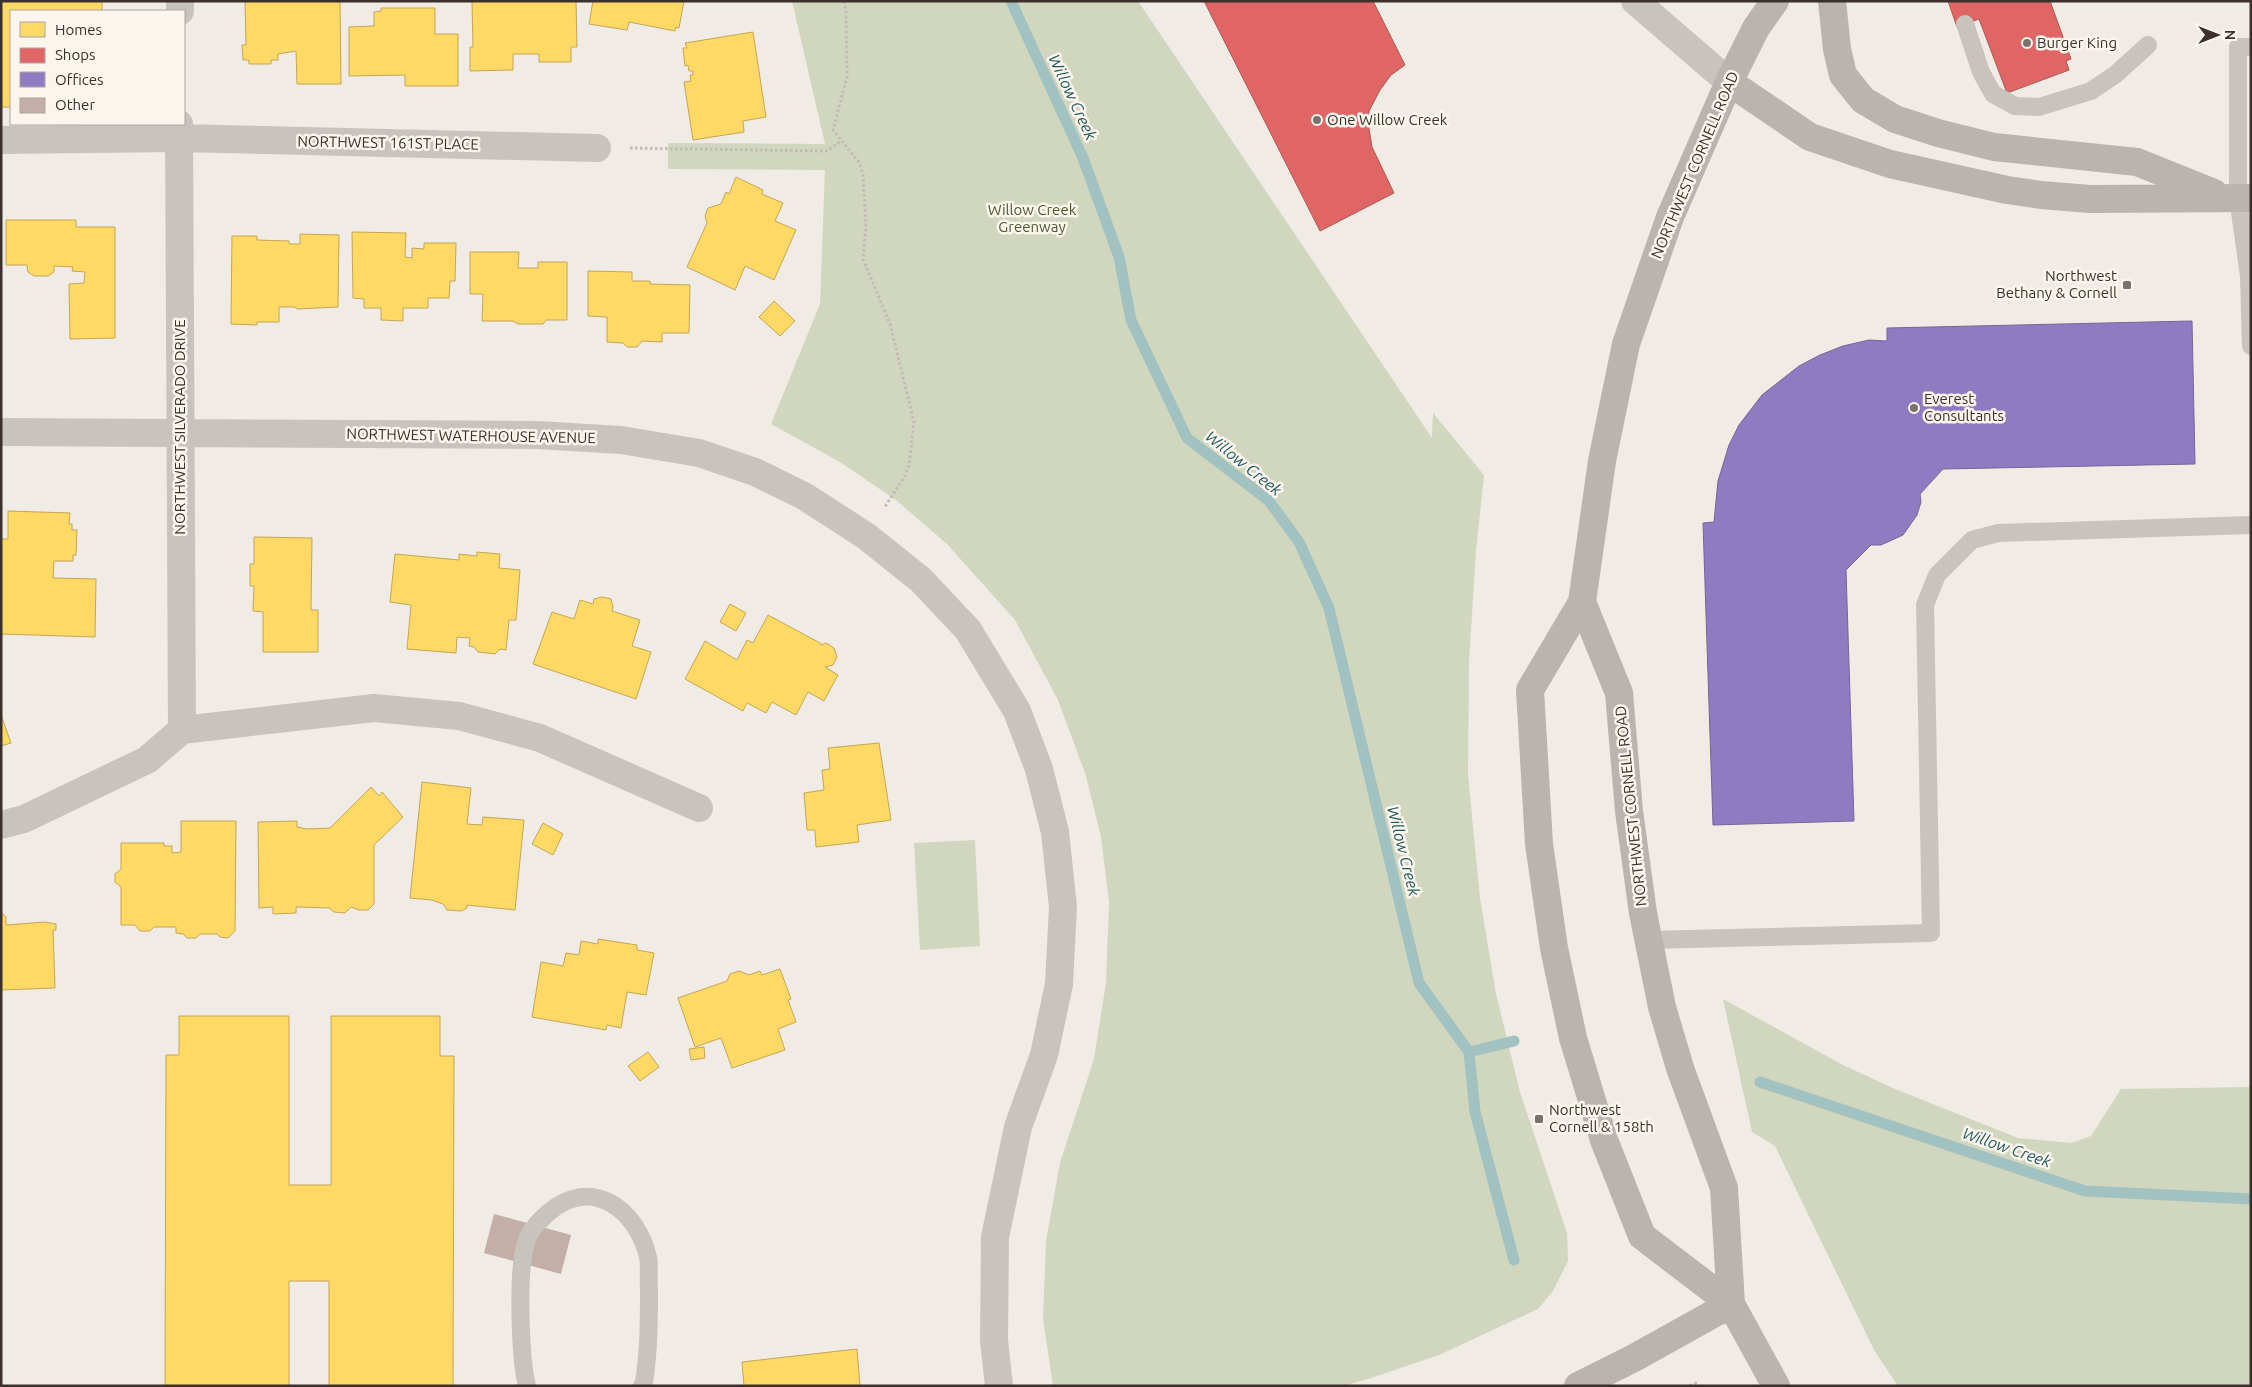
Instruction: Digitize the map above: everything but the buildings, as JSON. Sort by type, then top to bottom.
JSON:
[{"type":"main road","name":"NORTHWEST CORNELL ROAD","points":[[1775,1],[1756,28],[1729,82],[1670,217],[1626,344],[1602,461],[1582,602],[1530,690],[1539,844],[1556,957],[1573,1038],[1604,1140],[1642,1236],[1731,1304],[1776,1386]]},
{"type":"main road","points":[[1832,1],[1837,49],[1843,75],[1864,100],[1895,119],[1938,133],[1994,147],[2137,162],[2238,198]]},
{"type":"main road","points":[[1729,82],[1810,137],[1899,166],[2007,190],[2042,195],[2090,199],[2238,198]]},
{"type":"main road","name":"NORTHWEST CORNELL ROAD","points":[[1582,602],[1619,693],[1629,811],[1648,940],[1662,1007],[1680,1068],[1724,1188],[1731,1304]]},
{"type":"main road","points":[[1578,1386],[1634,1358],[1731,1304]]},
{"type":"street","points":[[1635,1],[1729,82]]},
{"type":"street","name":"NORTHWEST 161ST PLACE","points":[[1,140],[179,131],[597,148]]},
{"type":"street","name":"NORTHWEST SILVERADO DRIVE","points":[[179,131],[182,730]]},
{"type":"street","name":"NORTHWEST WATERHOUSE AVENUE","points":[[1,432],[537,435],[621,440],[699,453],[755,472],[804,496],[866,536],[921,580],[968,630],[1017,711],[1039,769],[1055,832],[1063,907],[1059,984],[1044,1055],[1018,1127],[995,1237],[994,1340],[999,1386]]},
{"type":"street","points":[[1,826],[24,819],[146,760],[182,730],[374,708],[459,716],[540,738],[699,808]]},
{"type":"lane","points":[[1965,24],[1981,72],[1993,94],[2015,106],[2039,107],[2092,91],[2116,74],[2148,45]]},
{"type":"lane","points":[[2251,47],[2238,47],[2238,198],[2249,276],[2251,346]]},
{"type":"lane","points":[[1648,940],[1728,936],[1931,933],[1925,604],[1937,575],[1972,540],[1998,532],[2251,525]]},
{"type":"lane","points":[[527,1386],[523,1368],[521,1264],[526,1243],[535,1225],[554,1208],[570,1200],[587,1197],[605,1200],[622,1209],[637,1226],[648,1258],[649,1343],[642,1386]]},
{"type":"path","points":[[844,1],[846,12],[847,77],[833,130],[859,162],[863,174],[866,226],[863,259],[890,324],[914,422],[911,456],[905,476],[866,536]]},
{"type":"path","points":[[597,148],[827,151],[841,141]]},
{"type":"path","points":[[1690,1386],[1698,1382]]},
{"type":"green space","name":"Willow Creek Greenway","points":[[792,1],[1138,1],[1432,438],[1433,413],[1484,475],[1476,551],[1469,661],[1468,775],[1480,898],[1496,994],[1520,1092],[1567,1233],[1568,1261],[1553,1291],[1538,1309],[1439,1355],[1342,1386],[1053,1386],[1043,1319],[1046,1241],[1060,1163],[1094,1059],[1106,983],[1109,902],[1101,837],[1086,776],[1058,700],[1015,620],[947,544],[896,500],[840,462],[771,424],[820,304],[825,170],[668,169],[668,143],[825,144]]},
{"type":"green space","points":[[975,840],[980,946],[920,950],[914,843]]},
{"type":"green space","points":[[1723,999],[1843,1065],[1895,1089],[2018,1138],[2071,1143],[2091,1136],[2121,1089],[2251,1087],[2251,1386],[1898,1386],[1874,1350],[1775,1146],[1752,1132]]},
{"type":"waterway","name":"Willow Creek","points":[[1011,1],[1083,158],[1119,257],[1131,320],[1187,438],[1269,501],[1299,542],[1329,608],[1419,983],[1469,1052],[1514,1041]]},
{"type":"waterway","points":[[1469,1052],[1475,1112],[1514,1260]]},
{"type":"waterway","name":"Willow Creek","points":[[1760,1082],[2085,1191],[2251,1199]]},
{"type":"place","name":"Burger King","points":[[2027,43]]},
{"type":"place","name":"One Willow Creek","points":[[1317,120]]},
{"type":"place","name":"Northwest Bethany & Cornell","points":[[2127,285]]},
{"type":"place","name":"Everest Consultants","points":[[1914,408]]},
{"type":"place","name":"Northwest Cornell & 158th","points":[[1539,1119]]}]
